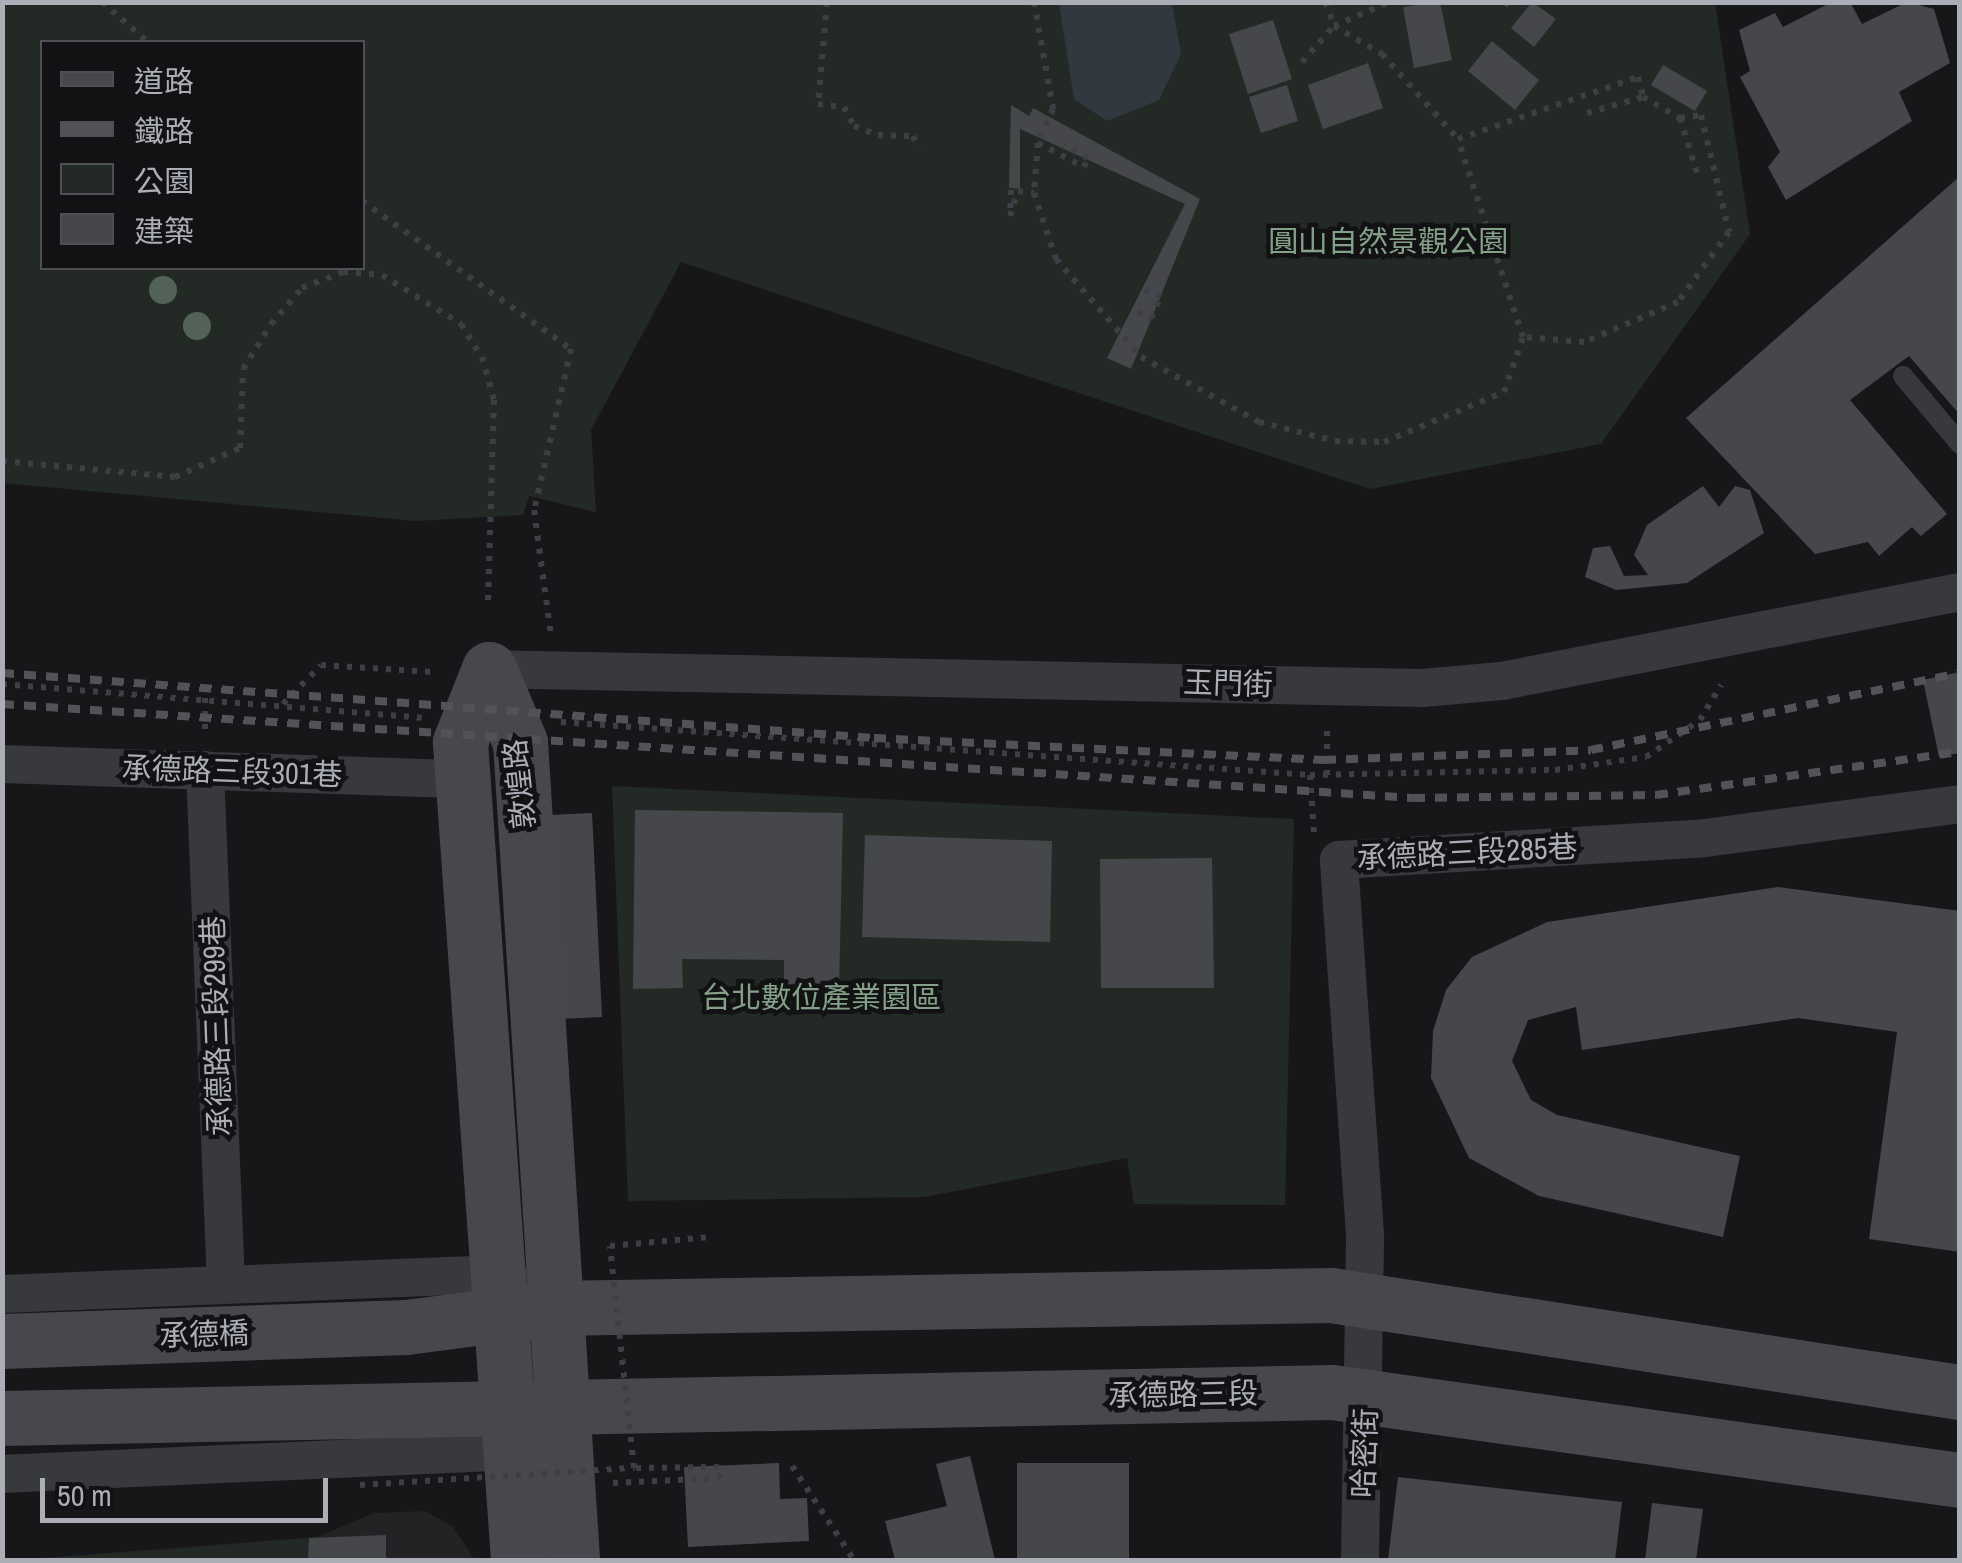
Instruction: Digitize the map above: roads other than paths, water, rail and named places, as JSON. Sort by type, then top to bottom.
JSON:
[{"type":"main road","name":"敦煌路","points":[[489,670],[460,742],[461,779],[518,1301],[526,1419],[518,1560]]},
{"type":"main road","name":"敦煌路","points":[[489,670],[520,742],[518,1301]]},
{"type":"main road","name":"承德路三段","points":[[406,1328],[518,1301],[1366,1346],[1960,1392]]},
{"type":"main road","name":"承德橋","points":[[2,1341],[406,1328]]},
{"type":"main road","name":"承德路三段","points":[[2,1418],[399,1404],[526,1419],[1366,1346],[1960,1480]]},
{"type":"main road","name":"敦煌路","points":[[526,1419],[572,1560]]},
{"type":"street","name":"玉門街","points":[[489,670],[1422,688],[1502,681],[1960,592]]},
{"type":"street","name":"承德路三段301巷","points":[[2,764],[461,779]]},
{"type":"street","name":"承德路三段299巷","points":[[205,770],[226,1283]]},
{"type":"street","name":"承德路三段285巷","points":[[1366,1346],[1338,860],[1705,838],[1960,804]]},
{"type":"street","points":[[2,1294],[226,1283],[518,1301]]},
{"type":"street","name":"哈密街","points":[[1360,1560],[1366,1346]]},
{"type":"street","points":[[2,1474],[526,1419]]},
{"type":"lane","points":[[1903,376],[1960,444]]},
{"type":"railway","points":[[2,673],[874,738],[1324,760],[1591,750],[1960,673]]},
{"type":"railway","points":[[2,704],[1413,798],[1656,795],[1960,752]]},
{"type":"park label","name":"圓山自然景觀公園","points":[[1388,241]]},
{"type":"park label","name":"台北數位產業園區","points":[[821,997]]}]
